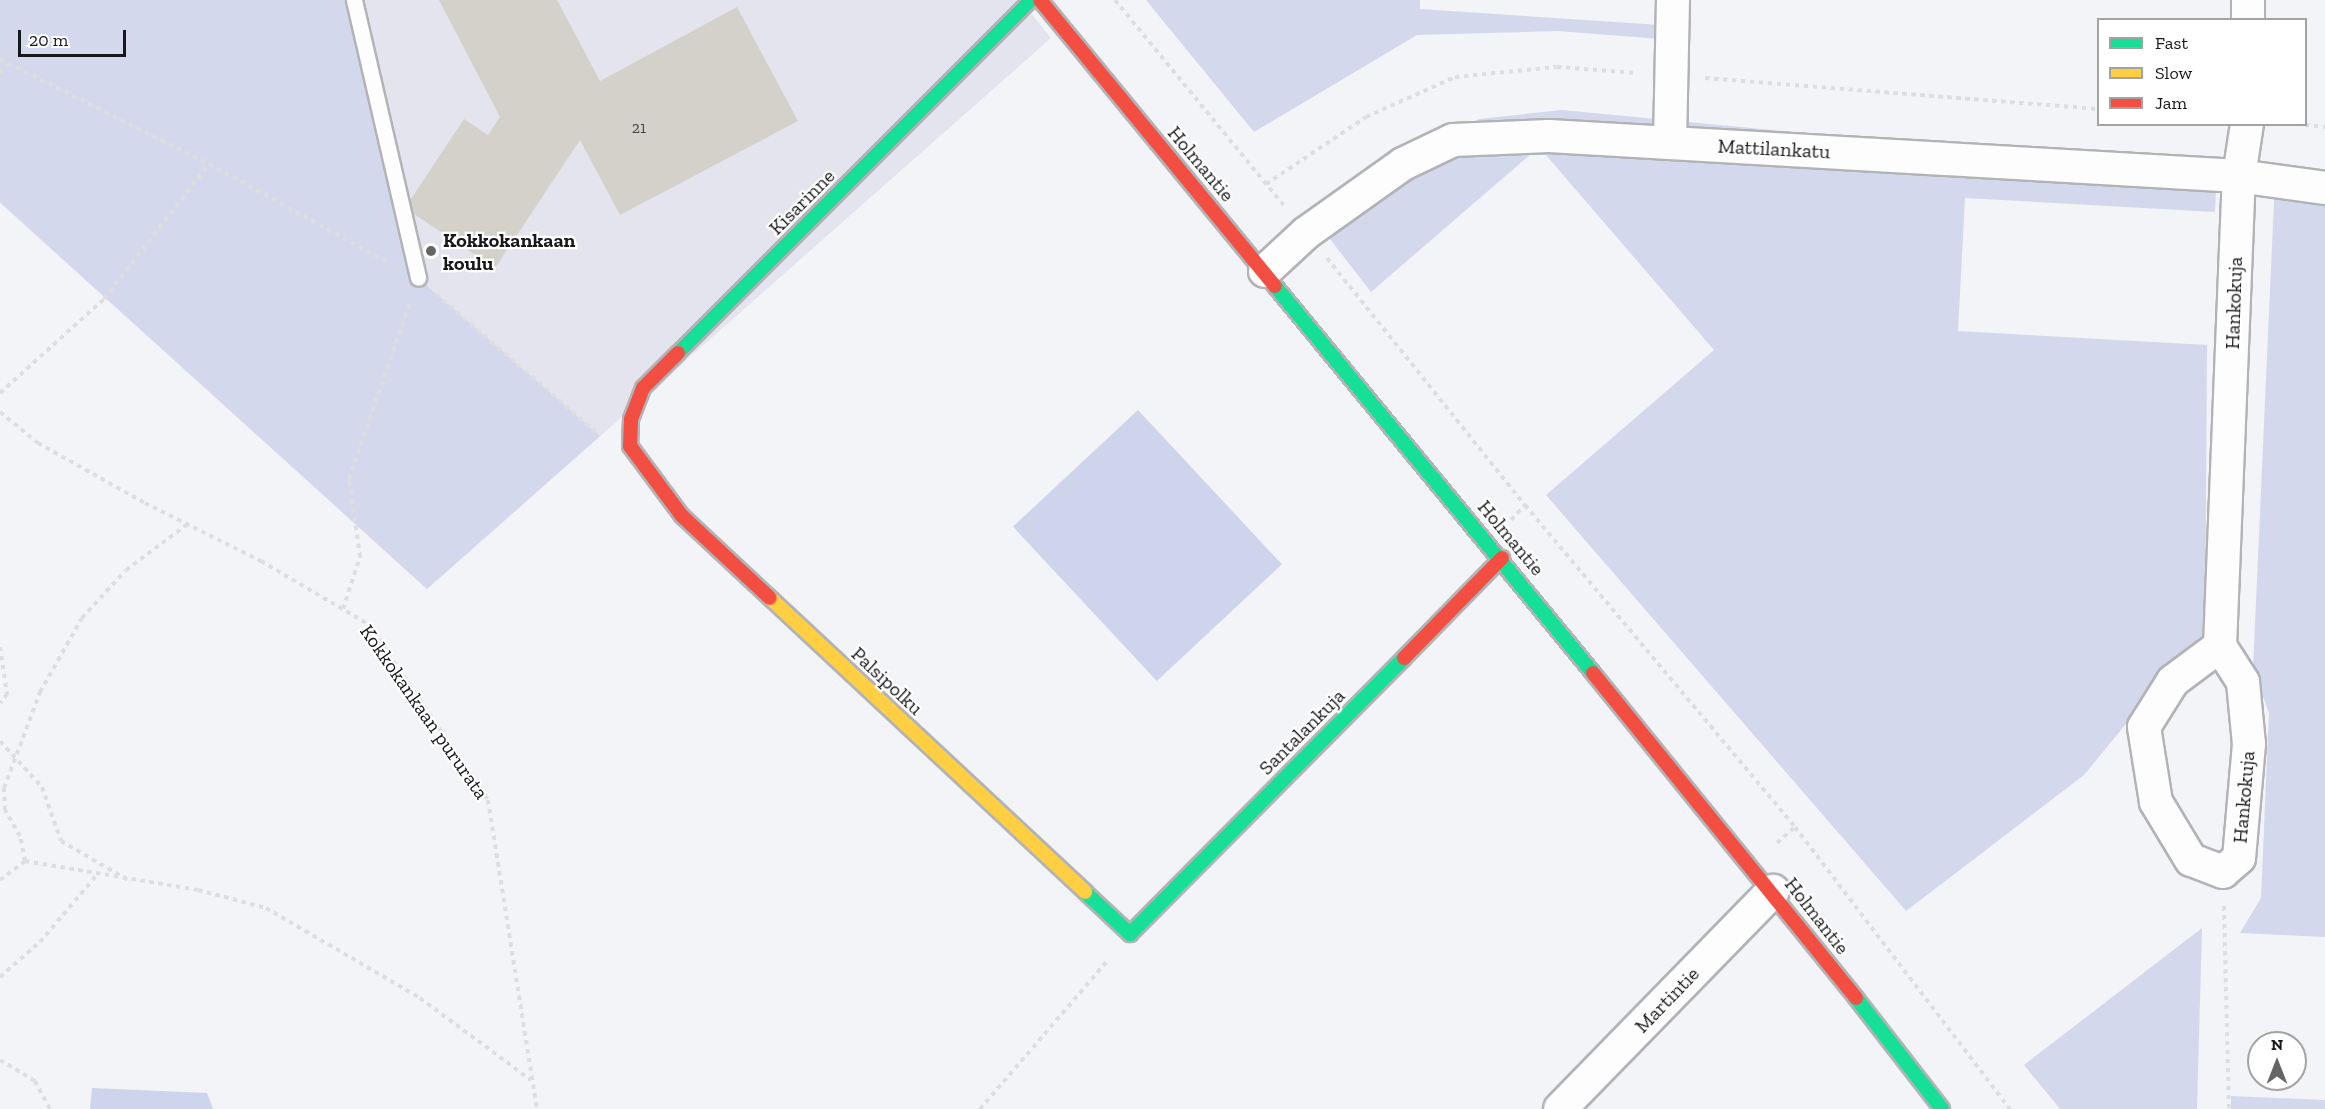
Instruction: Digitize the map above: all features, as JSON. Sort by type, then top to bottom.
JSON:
[{"type":"street","name":"Kisarinne","points":[[630,446],[631,418],[643,388],[1031,0]]},
{"type":"street","name":"Holmantie","points":[[1040,0],[1502,558],[1773,891],[1942,1109]]},
{"type":"street","points":[[1670,143],[1673,0]]},
{"type":"street","points":[[2248,0],[2248,18]]},
{"type":"street","name":"Hankokuja","points":[[2223,872],[2239,858],[2249,744],[2242,682],[2220,646],[2239,176],[2247,126]]},
{"type":"street","name":"Mattilankatu","points":[[1264,271],[1306,233],[1403,165],[1453,140],[1549,136],[2239,176],[2325,188]]},
{"type":"street","name":"Palsipolku","points":[[630,446],[682,516],[1130,934]]},
{"type":"street","name":"Santalankuja","points":[[1130,934],[1502,558]]},
{"type":"street","points":[[2220,646],[2173,681],[2144,727],[2156,802],[2191,860],[2223,872]]},
{"type":"street","name":"Martintie","points":[[1560,1109],[1773,891]]},
{"type":"lane","points":[[354,0],[418,278]]},
{"type":"path","points":[[1115,0],[1525,506],[1795,827],[2010,1109]]},
{"type":"path","points":[[0,60],[209,165],[418,278],[600,436],[630,446]]},
{"type":"path","points":[[0,74],[7,64]]},
{"type":"path","points":[[2307,125],[2325,127]]},
{"type":"path","points":[[0,393],[104,299],[209,165]]},
{"type":"path","points":[[343,609],[360,557],[349,479],[418,278]]},
{"type":"path","name":"Kokkokankaan pururata","points":[[0,412],[38,442],[368,624],[488,800],[510,926],[537,1109]]},
{"type":"path","points":[[25,861],[20,836],[5,810],[4,788],[40,692],[82,618],[126,570],[189,524]]},
{"type":"path","points":[[0,647],[7,694],[0,703]]},
{"type":"path","points":[[0,741],[42,786],[62,841],[131,881]]},
{"type":"path","points":[[0,880],[25,861],[131,881],[198,890],[266,908],[420,998],[531,1080]]},
{"type":"path","points":[[2223,872],[2229,1109]]},
{"type":"path","points":[[0,977],[40,942],[97,875]]},
{"type":"path","points":[[980,1109],[1130,934]]},
{"type":"path","points":[[0,1060],[35,1081],[50,1109]]},
{"type":"shaded area","name":"Kokkokankaan koulu","points":[[0,0],[1020,0],[1051,38],[427,589],[0,203]]},
{"type":"shaded area","points":[[0,0],[354,0],[418,278],[600,436],[427,589],[0,202]]},
{"type":"shaded area","points":[[1146,0],[1420,0],[1420,9],[1660,25],[1661,39],[1557,31],[1417,35],[1254,132]]},
{"type":"shaded area","points":[[1562,110],[2217,172],[2215,212],[1965,198],[1958,331],[2207,345],[2205,663],[2148,697],[2084,775],[1906,911],[1546,495],[1714,350],[1539,147],[1371,292],[1309,212],[1397,156],[1479,119]]},
{"type":"shaded area","points":[[2275,178],[2325,181],[2325,937],[2240,933],[2261,898],[2269,713],[2253,669]]},
{"type":"shaded area","points":[[1138,410],[1282,564],[1157,681],[1013,527]]},
{"type":"shaded area","points":[[2202,928],[2197,1109],[2060,1109],[2024,1065]]},
{"type":"shaded area","points":[[92,1088],[207,1093],[213,1109],[90,1109]]},
{"type":"shaded area","points":[[2231,1096],[2325,1100],[2325,1109],[2231,1109]]},
{"type":"building","points":[[439,0],[557,0],[600,81],[737,7],[798,121],[620,215],[580,140],[495,268],[405,208],[464,119],[488,135],[500,117]]},
{"type":"traffic: fast","points":[[678,353],[1031,0]]},
{"type":"traffic: fast","points":[[1275,286],[1593,673]]},
{"type":"traffic: fast","points":[[1085,892],[1130,934],[1404,658]]},
{"type":"traffic: fast","points":[[1856,998],[1942,1109]]},
{"type":"traffic: slow","points":[[770,598],[1085,892]]},
{"type":"traffic: jam","points":[[1040,0],[1275,286]]},
{"type":"traffic: jam","points":[[678,353],[643,388],[631,419],[630,446],[682,516],[770,598]]},
{"type":"traffic: jam","points":[[1404,658],[1502,558]]},
{"type":"traffic: jam","points":[[1593,673],[1856,998]]},
{"type":"place","name":"Kokkokankaan koulu","points":[[431,251]]}]
